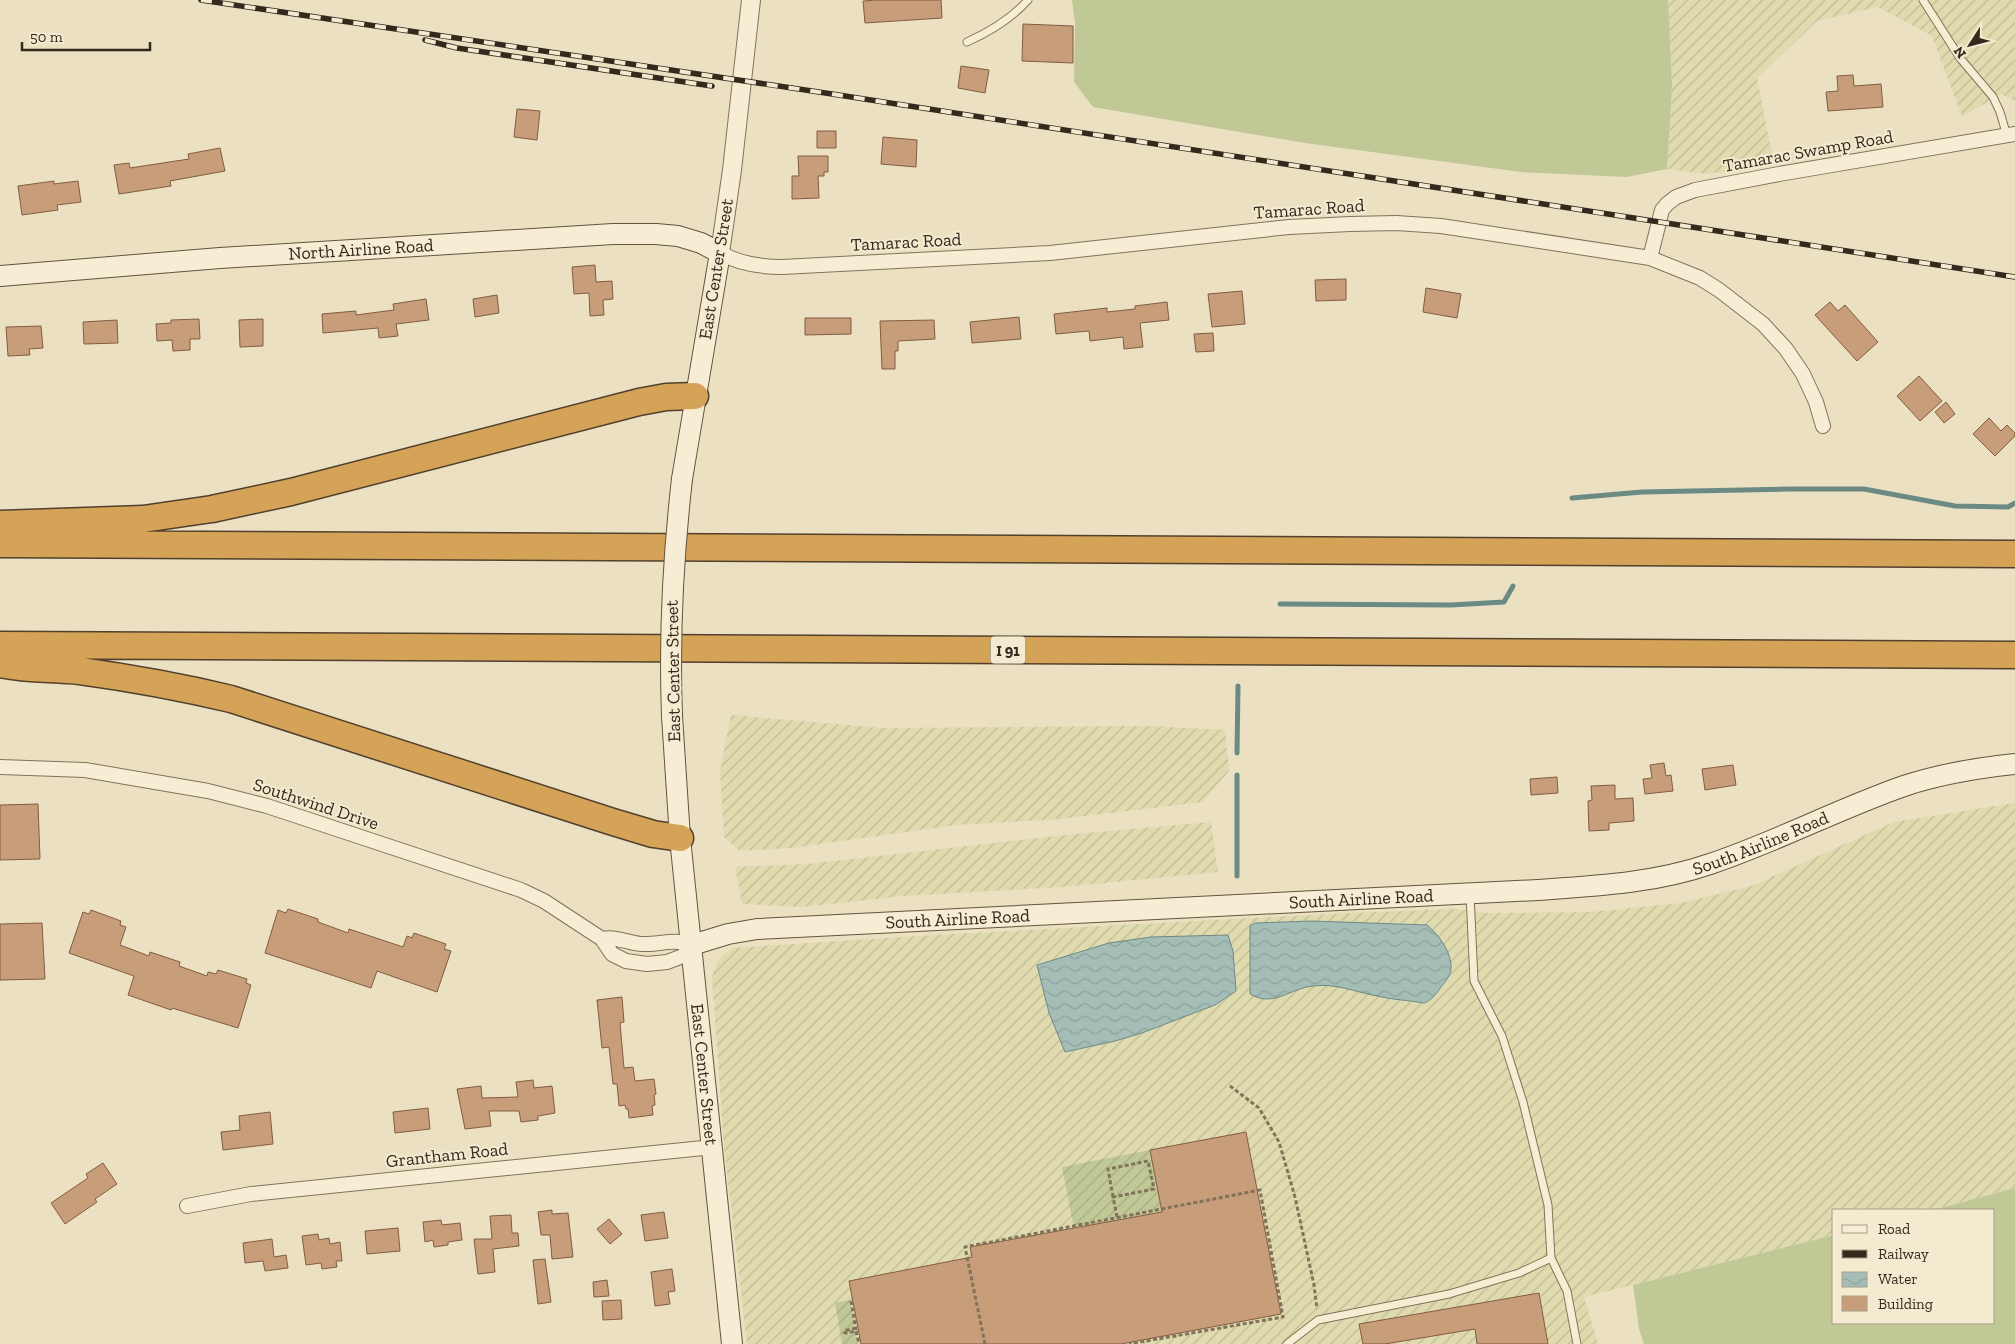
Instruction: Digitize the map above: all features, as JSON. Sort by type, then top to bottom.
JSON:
[{"type":"highway","points":[[0,524],[143,519],[212,509],[291,492],[639,402],[666,397],[695,396]]},
{"type":"highway","points":[[0,544],[2015,554]]},
{"type":"highway","name":"I 91","points":[[0,645],[2015,655]]},
{"type":"highway","points":[[0,664],[110,676],[178,687],[231,699],[604,819],[654,834],[680,838]]},
{"type":"main road","name":"North Airline Road","points":[[0,276],[220,258],[613,234],[678,236],[701,243],[720,253]]},
{"type":"main road","name":"East Center Street","points":[[720,253],[682,479],[674,562],[672,716],[680,838],[732,1344]]},
{"type":"main road","name":"South Airline Road","points":[[692,944],[728,934],[756,929],[1619,884],[1679,873],[1737,855],[1905,786],[1951,773],[2015,764]]},
{"type":"street","name":"East Center Street","points":[[720,253],[732,170],[751,0]]},
{"type":"street","name":"Tamarac Swamp Road","points":[[1650,258],[1662,210],[1676,197],[1696,190],[2011,135]]},
{"type":"street","name":"Tamarac Road","points":[[720,253],[737,262],[750,265],[782,267],[1050,253],[1289,227],[1396,223],[1440,226],[1650,258],[1700,278],[1726,295],[1762,324],[1786,349],[1803,374],[1816,402],[1823,426]]},
{"type":"street","name":"Southwind Drive","points":[[0,767],[85,770],[208,791],[267,806],[521,890],[544,902],[602,939],[612,954],[618,958],[636,963],[647,964],[673,960],[683,956],[692,944],[678,940],[645,944],[616,938],[602,939]]},
{"type":"street","name":"Grantham Road","points":[[187,1206],[251,1194],[712,1147]]},
{"type":"lane","points":[[968,42],[986,34],[1021,8],[1028,0]]},
{"type":"lane","points":[[1924,0],[1960,58],[1993,97],[2011,135]]},
{"type":"lane","points":[[1470,893],[1474,982],[1502,1036],[1523,1102],[1548,1205],[1552,1258],[1567,1291],[1577,1344]]},
{"type":"lane","points":[[1287,1344],[1318,1320],[1449,1294],[1519,1273],[1552,1258]]},
{"type":"path","points":[[1230,1086],[1259,1108],[1279,1142],[1295,1197],[1314,1285],[1318,1320]]},
{"type":"path","points":[[1113,1197],[1154,1190],[1148,1161],[1108,1169],[1113,1197],[1117,1217]]},
{"type":"path","points":[[985,1344],[964,1247],[1260,1190],[1283,1317],[1129,1344]]},
{"type":"path","points":[[851,1301],[859,1344]]},
{"type":"shaded area","points":[[1668,0],[2015,0],[2015,101],[2001,94],[1962,117],[1932,36],[1878,7],[1817,21],[1757,78],[1774,164],[1708,174],[1667,169],[1672,87]]},
{"type":"shaded area","points":[[731,715],[882,728],[1148,726],[1225,730],[1229,771],[1202,802],[1061,819],[956,825],[792,848],[740,851],[724,837],[720,771]]},
{"type":"shaded area","points":[[2015,803],[2015,1188],[1937,1209],[1832,1209],[1832,1235],[1584,1297],[1598,1344],[747,1344],[724,1146],[712,977],[717,961],[732,948],[934,935],[1349,913],[1454,909],[1488,913],[1590,912],[1681,903],[1751,886],[1894,822]]},
{"type":"shaded area","points":[[1211,822],[1218,872],[1062,887],[904,896],[802,907],[742,904],[735,867],[808,864],[1065,835]]},
{"type":"green space","points":[[1072,0],[1668,0],[1672,87],[1667,169],[1627,177],[1521,172],[1305,143],[1093,107],[1074,82],[1075,23]]},
{"type":"green space","points":[[1150,1150],[1162,1212],[1074,1228],[1062,1167]]},
{"type":"green space","points":[[2015,1188],[2015,1344],[1644,1344],[1639,1329],[1633,1285],[1832,1235],[1832,1324],[1995,1324],[1995,1209],[1937,1209]]},
{"type":"green space","points":[[850,1300],[857,1344],[842,1344],[835,1303]]},
{"type":"water","points":[[1312,921],[1427,925],[1446,948],[1451,965],[1450,974],[1436,994],[1424,1003],[1321,985],[1305,987],[1274,998],[1258,998],[1250,994],[1250,926],[1255,923]]},
{"type":"water","points":[[1228,935],[1233,951],[1236,991],[1215,1005],[1142,1033],[1065,1052],[1049,1013],[1037,965],[1109,943],[1151,937]]},
{"type":"building","points":[[941,0],[942,18],[865,23],[863,1]]},
{"type":"building","points":[[1023,24],[1073,26],[1073,63],[1022,61]]},
{"type":"building","points":[[961,66],[989,70],[985,93],[958,88]]},
{"type":"building","points":[[1853,75],[1854,86],[1881,84],[1883,107],[1828,111],[1826,92],[1838,91],[1837,76]]},
{"type":"building","points":[[517,109],[540,111],[537,140],[514,137]]},
{"type":"building","points":[[817,131],[836,131],[836,148],[817,148]]},
{"type":"building","points":[[883,137],[917,140],[916,167],[881,164]]},
{"type":"building","points":[[220,148],[225,171],[170,181],[171,186],[119,194],[114,165],[129,163],[130,168],[189,159],[188,154]]},
{"type":"building","points":[[798,156],[828,156],[828,172],[824,172],[824,176],[818,176],[819,198],[792,199],[792,176],[799,176]]},
{"type":"building","points":[[54,181],[54,184],[78,181],[81,202],[57,205],[58,210],[22,215],[18,186]]},
{"type":"building","points":[[595,265],[596,282],[612,281],[613,299],[603,300],[604,315],[590,316],[589,293],[574,294],[572,267]]},
{"type":"building","points":[[1346,279],[1346,300],[1316,301],[1315,280]]},
{"type":"building","points":[[1426,288],[1461,294],[1457,318],[1423,312]]},
{"type":"building","points":[[1242,291],[1245,324],[1212,327],[1208,294]]},
{"type":"building","points":[[497,295],[499,313],[475,317],[473,299]]},
{"type":"building","points":[[426,299],[429,320],[396,324],[398,336],[379,338],[378,328],[323,333],[322,314],[356,311],[356,315],[394,310],[393,304]]},
{"type":"building","points":[[1167,302],[1169,320],[1140,323],[1143,347],[1124,349],[1123,337],[1090,341],[1089,331],[1056,334],[1054,314],[1107,308],[1107,312],[1135,309],[1135,306]]},
{"type":"building","points":[[1830,302],[1838,311],[1845,305],[1878,342],[1857,361],[1815,315]]},
{"type":"building","points":[[1019,317],[1021,339],[972,343],[970,322]]},
{"type":"building","points":[[805,318],[851,318],[851,334],[805,335]]},
{"type":"building","points":[[199,319],[200,339],[190,339],[190,350],[173,351],[172,340],[157,341],[156,324],[171,323],[171,320]]},
{"type":"building","points":[[263,319],[263,346],[240,347],[239,320]]},
{"type":"building","points":[[117,320],[118,343],[84,344],[83,322]]},
{"type":"building","points":[[934,320],[935,339],[898,341],[898,351],[895,351],[895,369],[882,369],[880,321]]},
{"type":"building","points":[[41,326],[43,348],[29,349],[30,355],[8,356],[6,327]]},
{"type":"building","points":[[1213,333],[1214,351],[1196,352],[1194,334]]},
{"type":"building","points":[[1919,376],[1942,401],[1920,421],[1897,396]]},
{"type":"building","points":[[1946,402],[1955,414],[1944,423],[1935,412]]},
{"type":"building","points":[[1989,418],[2001,431],[2007,425],[2015,433],[2015,436],[1995,456],[1973,434]]},
{"type":"building","points":[[1664,763],[1666,776],[1671,775],[1673,791],[1645,794],[1643,779],[1652,778],[1650,765]]},
{"type":"building","points":[[1733,765],[1736,785],[1705,790],[1702,769]]},
{"type":"building","points":[[1557,777],[1558,793],[1531,795],[1530,779]]},
{"type":"building","points":[[1615,785],[1615,799],[1633,798],[1634,821],[1609,823],[1609,830],[1589,831],[1588,801],[1592,800],[1591,786]]},
{"type":"building","points":[[38,804],[40,859],[0,860],[0,805]]},
{"type":"building","points":[[288,909],[318,919],[318,922],[348,933],[349,929],[403,947],[407,936],[412,938],[414,933],[446,944],[444,949],[451,951],[437,992],[377,971],[371,988],[265,953],[278,910],[286,913]]},
{"type":"building","points":[[91,910],[121,921],[120,925],[126,927],[120,945],[149,956],[150,952],[180,962],[179,966],[207,976],[208,972],[216,974],[218,970],[247,979],[246,983],[251,985],[238,1028],[172,1008],[171,1010],[128,995],[134,976],[69,953],[83,912],[89,914]]},
{"type":"building","points":[[42,923],[45,979],[0,980],[0,924]]},
{"type":"building","points":[[622,997],[624,1022],[620,1023],[624,1068],[633,1067],[635,1081],[654,1079],[656,1094],[654,1095],[655,1105],[652,1106],[653,1115],[629,1118],[628,1109],[626,1109],[625,1105],[619,1106],[617,1084],[613,1084],[609,1047],[602,1048],[597,1000]]},
{"type":"building","points":[[533,1080],[534,1088],[552,1086],[555,1113],[538,1116],[538,1120],[521,1122],[519,1111],[489,1111],[491,1126],[465,1129],[457,1089],[481,1086],[482,1098],[518,1097],[516,1082]]},
{"type":"building","points":[[428,1108],[430,1129],[395,1133],[393,1112]]},
{"type":"building","points":[[270,1112],[273,1144],[223,1150],[221,1132],[240,1130],[239,1116]]},
{"type":"building","points":[[1246,1132],[1281,1314],[1121,1344],[861,1344],[849,1281],[972,1257],[970,1247],[1162,1212],[1150,1150]]},
{"type":"building","points":[[103,1163],[117,1184],[95,1199],[97,1202],[65,1224],[51,1203],[88,1178],[86,1174]]},
{"type":"building","points":[[552,1210],[552,1214],[568,1213],[573,1257],[552,1259],[550,1235],[541,1235],[538,1212]]},
{"type":"building","points":[[664,1212],[668,1238],[645,1241],[641,1215]]},
{"type":"building","points":[[511,1215],[512,1233],[518,1233],[519,1246],[493,1249],[495,1272],[478,1274],[474,1239],[492,1239],[490,1216]]},
{"type":"building","points":[[609,1219],[622,1234],[610,1244],[597,1229]]},
{"type":"building","points":[[441,1220],[442,1225],[460,1223],[462,1240],[434,1247],[433,1240],[425,1242],[423,1222]]},
{"type":"building","points":[[398,1228],[400,1251],[367,1254],[365,1231]]},
{"type":"building","points":[[318,1234],[319,1240],[329,1238],[330,1244],[340,1242],[342,1261],[336,1261],[337,1267],[322,1269],[321,1263],[306,1265],[302,1236]]},
{"type":"building","points":[[272,1239],[274,1257],[286,1255],[288,1268],[265,1271],[263,1261],[245,1263],[243,1243]]},
{"type":"building","points":[[545,1259],[551,1302],[538,1304],[533,1260]]},
{"type":"building","points":[[672,1269],[675,1291],[668,1292],[670,1304],[655,1306],[651,1272]]},
{"type":"building","points":[[607,1280],[609,1296],[594,1297],[593,1282]]},
{"type":"building","points":[[1539,1293],[1548,1344],[1477,1344],[1475,1329],[1385,1344],[1363,1344],[1359,1324]]},
{"type":"building","points":[[621,1300],[622,1319],[603,1320],[602,1301]]},
{"type":"waterway","points":[[1572,498],[1642,492],[1864,489],[1955,506],[2008,507],[2015,503]]},
{"type":"waterway","points":[[1280,604],[1451,605],[1504,602],[1513,586]]},
{"type":"waterway","points":[[1237,753],[1238,686]]},
{"type":"waterway","points":[[1237,775],[1237,876]]},
{"type":"railway","points":[[201,0],[832,94],[2015,277]]},
{"type":"railway","points":[[425,40],[457,48],[712,86]]}]
